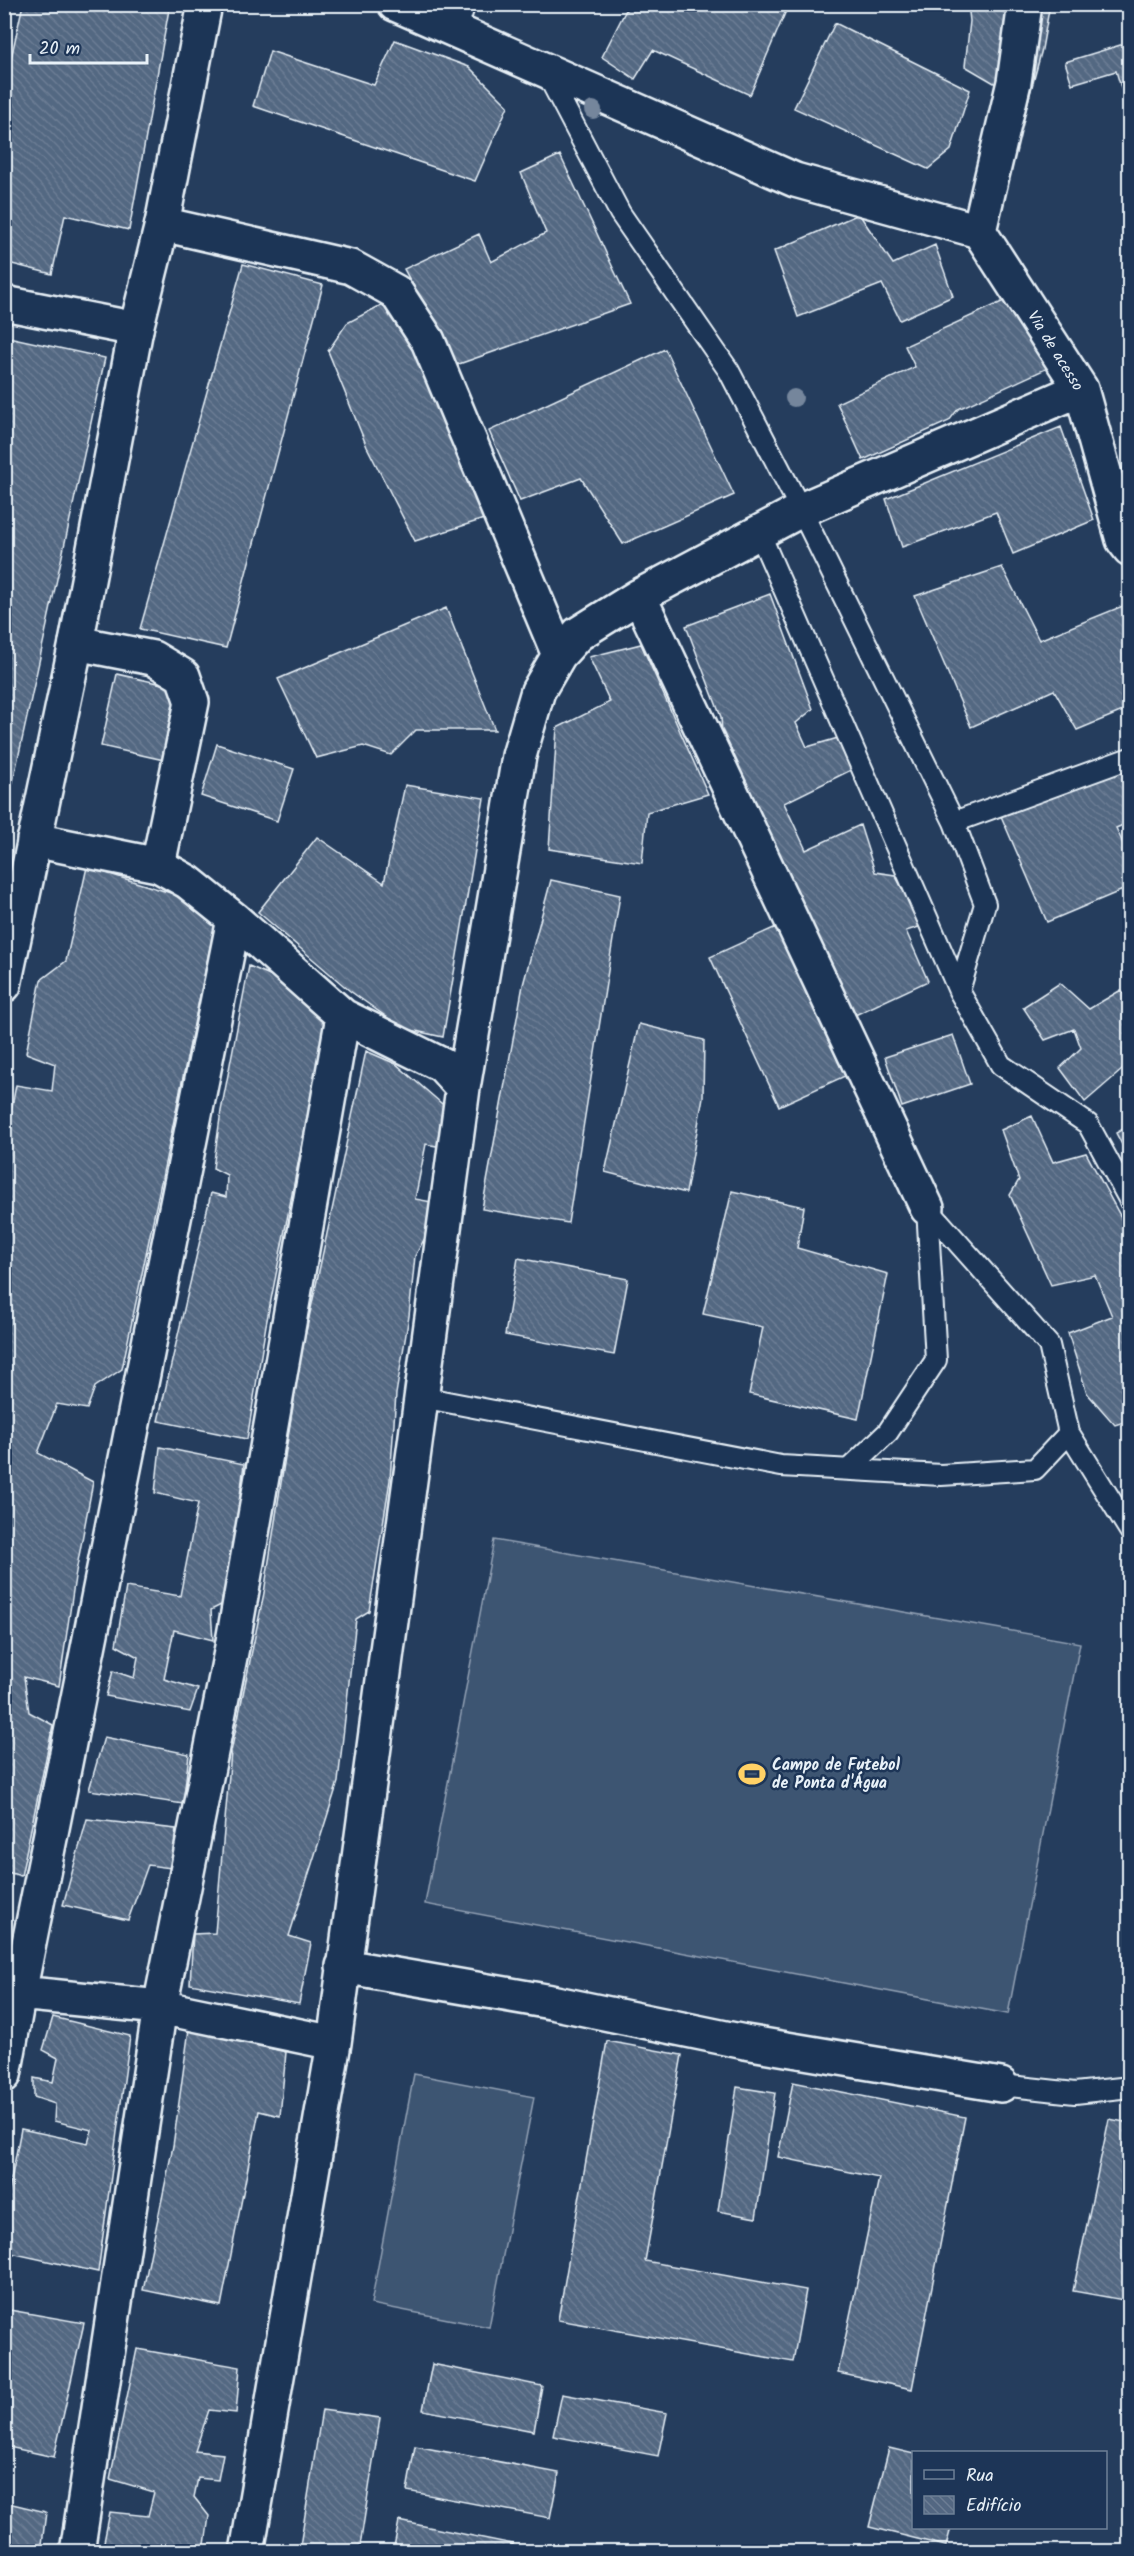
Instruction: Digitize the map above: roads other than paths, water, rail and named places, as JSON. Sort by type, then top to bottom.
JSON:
[{"type":"street","points":[[4,985],[11,918],[34,840],[76,643],[136,329],[162,224],[205,4]]},
{"type":"street","points":[[395,4],[461,17],[545,70],[795,180],[979,231],[1014,82],[1025,4]]},
{"type":"street","points":[[162,224],[351,267],[396,292],[428,341],[559,655]]},
{"type":"street","name":"Via de acesso","points":[[979,231],[1081,389],[1123,540],[1130,549]]},
{"type":"street","points":[[4,303],[136,329]]},
{"type":"street","points":[[247,2552],[334,2043],[463,1088],[519,756],[538,691],[559,655],[578,634],[639,596],[801,510],[1081,389]]},
{"type":"street","points":[[639,596],[927,1209]]},
{"type":"street","points":[[76,643],[153,658],[183,676],[192,702],[158,865]]},
{"type":"street","points":[[34,840],[158,865],[188,882],[234,919],[343,1016],[442,1065],[463,1088]]},
{"type":"street","points":[[4,2075],[12,1992],[234,919]]},
{"type":"street","points":[[77,2552],[160,2007],[232,1647],[343,1016]]},
{"type":"street","points":[[343,1966],[551,2002],[745,2042],[1001,2085]]},
{"type":"street","points":[[12,1992],[160,2007],[334,2043]]},
{"type":"lane","points":[[545,70],[620,213],[729,371],[801,510],[954,822],[985,904],[959,992]]},
{"type":"lane","points":[[759,532],[959,992],[1001,1065],[1088,1124],[1130,1201]]},
{"type":"lane","points":[[954,822],[1130,758]]},
{"type":"lane","points":[[927,1209],[1049,1345],[1069,1433],[1130,1531]]},
{"type":"lane","points":[[849,1470],[888,1432],[936,1360],[927,1209]]},
{"type":"lane","points":[[421,1397],[782,1466],[849,1470],[941,1475],[1035,1469],[1069,1433]]},
{"type":"lane","points":[[1001,2085],[1076,2093],[1130,2087]]},
{"type":"place","name":"Campo de Futebol de Ponta d'Água","points":[[752,1774]]}]
